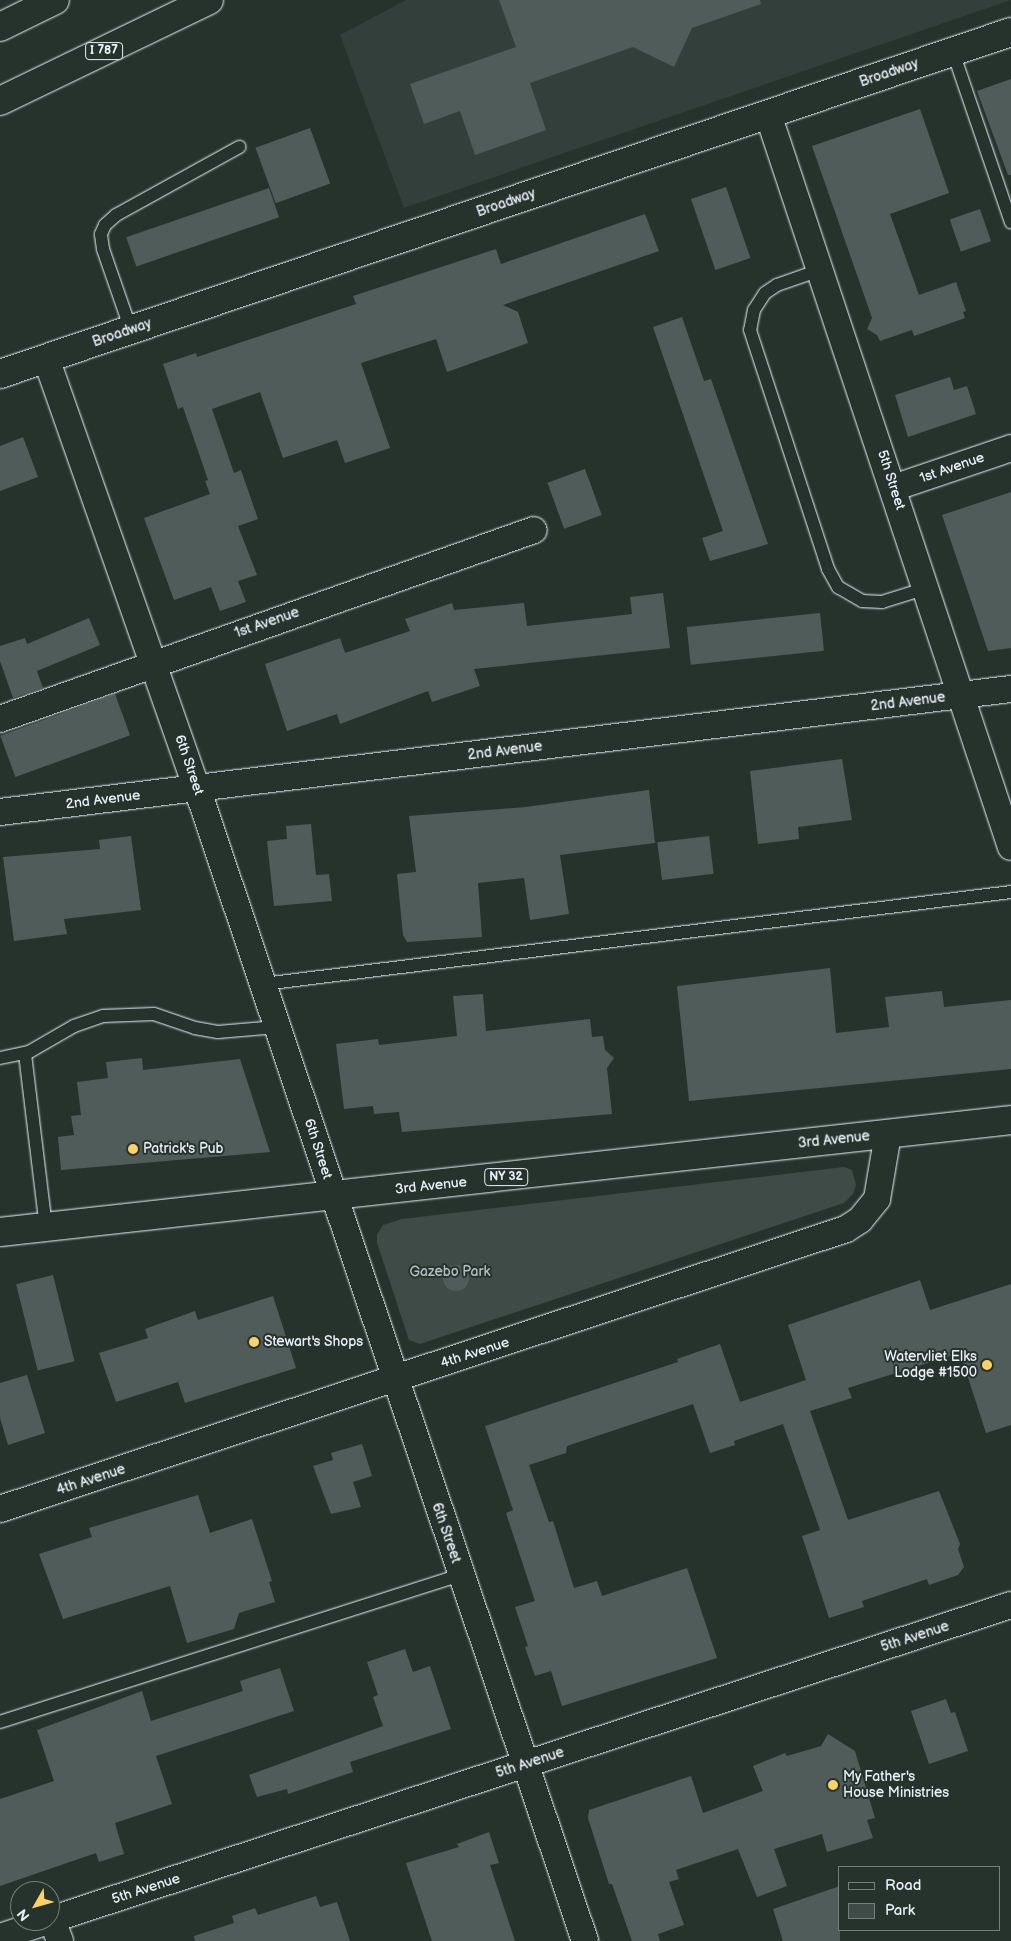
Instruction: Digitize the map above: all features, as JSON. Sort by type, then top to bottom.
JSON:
[{"type":"main road","points":[[0,27],[55,0]]},
{"type":"main road","name":"I 787","points":[[0,101],[209,0]]},
{"type":"main road","name":"Broadway","points":[[0,374],[1011,32]]},
{"type":"main road","name":"3rd Avenue","points":[[0,1232],[334,1197],[1011,1120]]},
{"type":"street","name":"5th Street","points":[[768,114],[962,695],[1011,848]]},
{"type":"street","name":"6th Street","points":[[46,358],[197,788],[394,1380],[585,1941]]},
{"type":"street","name":"1st Avenue","points":[[893,488],[1011,448]]},
{"type":"street","name":"1st Avenue","points":[[0,719],[153,663],[534,530]]},
{"type":"street","name":"2nd Avenue","points":[[0,812],[1011,689]]},
{"type":"street","name":"4th Avenue","points":[[0,1510],[846,1229],[860,1220],[876,1199],[888,1134]]},
{"type":"street","name":"5th Avenue","points":[[60,1923],[525,1764],[1011,1605]]},
{"type":"street","name":"5th Avenue","points":[[0,1937],[28,1931]]},
{"type":"lane","points":[[953,52],[1011,222]]},
{"type":"lane","points":[[131,330],[101,244],[105,225],[116,214],[239,147]]},
{"type":"lane","points":[[820,270],[783,283],[765,293],[754,310],[750,330],[822,551],[834,582],[849,596],[862,601],[882,602],[926,588]]},
{"type":"lane","points":[[263,984],[1011,892]]},
{"type":"lane","points":[[0,1058],[24,1054],[83,1021],[131,1013],[154,1014],[195,1028],[218,1032],[277,1027]]},
{"type":"lane","points":[[24,1054],[46,1227]]},
{"type":"lane","points":[[0,1722],[460,1575]]},
{"type":"shaded area","points":[[406,0],[1011,0],[404,208],[340,35]]},
{"type":"green space","name":"Gazebo Park","points":[[844,1167],[852,1170],[856,1185],[853,1194],[844,1203],[420,1344],[409,1340],[377,1243],[377,1235],[383,1225],[402,1219]]},
{"type":"building","points":[[499,0],[760,0],[761,4],[692,28],[674,67],[633,47],[530,83],[546,130],[475,155],[460,111],[424,124],[410,84],[516,47]]},
{"type":"building","points":[[1011,79],[1011,175],[1008,175],[977,91]]},
{"type":"building","points":[[920,109],[949,193],[890,214],[919,295],[956,282],[966,311],[963,312],[965,318],[914,336],[912,330],[880,341],[877,335],[867,329],[872,318],[812,146]]},
{"type":"building","points":[[310,128],[330,183],[276,203],[255,148]]},
{"type":"building","points":[[726,187],[750,258],[715,270],[691,199]]},
{"type":"building","points":[[269,188],[279,217],[136,266],[126,237]]},
{"type":"building","points":[[980,209],[991,241],[961,252],[950,219]]},
{"type":"building","points":[[645,214],[659,251],[503,305],[518,312],[528,343],[447,372],[436,339],[361,363],[390,448],[345,463],[337,440],[283,458],[260,392],[212,409],[234,473],[241,470],[258,519],[238,526],[257,575],[238,581],[246,602],[220,611],[211,587],[174,600],[144,518],[210,494],[205,481],[208,480],[183,407],[178,409],[163,364],[196,353],[197,357],[356,304],[353,296],[496,249],[501,264]]},
{"type":"building","points":[[682,317],[704,381],[711,379],[768,544],[710,561],[702,538],[723,531],[653,327]]},
{"type":"building","points":[[950,377],[954,390],[967,386],[976,414],[908,437],[895,395]]},
{"type":"building","points":[[23,437],[38,477],[0,491],[0,446]]},
{"type":"building","points":[[585,469],[602,515],[564,529],[547,483]]},
{"type":"building","points":[[1011,492],[1011,648],[988,651],[942,515]]},
{"type":"building","points":[[663,593],[670,648],[474,669],[480,686],[432,702],[428,691],[340,724],[337,714],[287,731],[265,664],[340,638],[345,653],[410,631],[405,619],[452,603],[454,610],[524,603],[527,626],[632,614],[630,597]]},
{"type":"building","points":[[820,613],[824,651],[691,665],[687,627]]},
{"type":"building","points":[[89,618],[100,645],[37,671],[43,688],[13,698],[0,661],[0,646],[25,638],[27,644]]},
{"type":"building","points":[[115,694],[130,735],[15,777],[0,736]]},
{"type":"building","points":[[842,759],[852,820],[798,827],[799,839],[758,844],[750,771]]},
{"type":"building","points":[[649,790],[655,843],[560,855],[569,914],[530,920],[524,878],[478,883],[482,937],[407,942],[403,935],[397,874],[416,872],[409,816],[526,807]]},
{"type":"building","points":[[311,824],[316,875],[329,874],[332,901],[274,906],[267,841],[287,839],[286,826]]},
{"type":"building","points":[[131,836],[141,910],[64,919],[67,934],[14,941],[3,857],[100,849],[99,840]]},
{"type":"building","points":[[709,836],[714,874],[662,880],[657,842]]},
{"type":"building","points":[[830,968],[836,1033],[889,1027],[885,997],[942,991],[944,1007],[1011,1000],[1011,1069],[689,1101],[677,986]]},
{"type":"building","points":[[483,994],[486,1031],[590,1019],[592,1037],[603,1036],[605,1050],[614,1058],[607,1068],[612,1114],[402,1132],[399,1112],[374,1114],[373,1106],[344,1109],[336,1044],[378,1039],[379,1045],[457,1036],[453,996]]},
{"type":"building","points":[[142,1058],[143,1070],[240,1059],[270,1152],[61,1170],[58,1137],[74,1135],[71,1116],[81,1115],[77,1082],[108,1078],[106,1062]]},
{"type":"building","points":[[456,1265],[465,1269],[469,1278],[465,1287],[456,1291],[447,1287],[443,1278],[447,1269]]},
{"type":"building","points":[[53,1275],[75,1361],[38,1371],[16,1284]]},
{"type":"building","points":[[920,1280],[930,1310],[1011,1284],[1011,1425],[986,1433],[960,1353],[848,1388],[852,1398],[810,1411],[848,1520],[939,1491],[960,1544],[958,1549],[964,1567],[958,1575],[929,1585],[927,1579],[862,1601],[864,1607],[829,1618],[802,1536],[820,1530],[783,1424],[734,1441],[735,1445],[710,1453],[693,1404],[567,1446],[566,1453],[529,1465],[549,1522],[553,1521],[574,1588],[597,1581],[602,1596],[687,1568],[717,1658],[562,1706],[551,1671],[535,1676],[525,1647],[528,1646],[515,1607],[535,1601],[506,1513],[513,1510],[485,1426],[678,1362],[677,1359],[720,1344],[740,1402],[806,1380],[788,1325]]},
{"type":"building","points":[[273,1296],[296,1368],[185,1403],[178,1382],[116,1402],[99,1353],[148,1338],[145,1329],[195,1311],[198,1320]]},
{"type":"building","points":[[27,1375],[45,1433],[8,1445],[0,1418],[0,1383]]},
{"type":"building","points":[[362,1444],[372,1476],[353,1482],[361,1507],[331,1514],[313,1466],[333,1460],[331,1453]]},
{"type":"building","points":[[198,1495],[210,1533],[252,1519],[272,1581],[269,1582],[275,1602],[239,1613],[234,1629],[187,1643],[170,1586],[63,1619],[39,1554],[92,1537],[89,1528]]},
{"type":"building","points":[[405,1649],[413,1672],[430,1666],[451,1729],[350,1762],[353,1772],[288,1794],[287,1789],[257,1797],[249,1775],[383,1726],[373,1697],[378,1695],[367,1662]]},
{"type":"building","points":[[280,1668],[294,1711],[156,1756],[172,1804],[115,1823],[124,1854],[99,1862],[96,1853],[0,1886],[0,1799],[54,1781],[37,1730],[142,1691],[151,1721],[243,1691],[240,1681]]},
{"type":"building","points":[[946,1699],[951,1713],[955,1712],[968,1751],[929,1764],[911,1711]]},
{"type":"building","points":[[828,1734],[855,1751],[875,1818],[867,1820],[873,1838],[827,1852],[822,1834],[774,1849],[787,1886],[757,1897],[738,1849],[676,1870],[679,1879],[669,1882],[684,1925],[658,1934],[660,1941],[632,1941],[612,1884],[609,1884],[588,1818],[589,1810],[691,1776],[703,1813],[763,1791],[753,1766],[785,1753],[787,1756],[821,1746]]},
{"type":"building","points":[[489,1832],[499,1863],[490,1865],[515,1941],[432,1941],[406,1863],[459,1847],[457,1844]]},
{"type":"building","points":[[838,1887],[838,1931],[840,1931],[840,1941],[783,1941],[773,1909]]},
{"type":"building","points":[[316,1896],[320,1907],[337,1902],[350,1941],[195,1941],[194,1936],[234,1923],[232,1916],[255,1908],[258,1915]]},
{"type":"place","name":"Patrick's Pub","points":[[133,1149]]},
{"type":"place","name":"Stewart's Shops","points":[[254,1342]]},
{"type":"place","name":"Watervliet Elks Lodge #1500","points":[[987,1365]]},
{"type":"place","name":"My Father's House Ministries","points":[[833,1785]]}]
